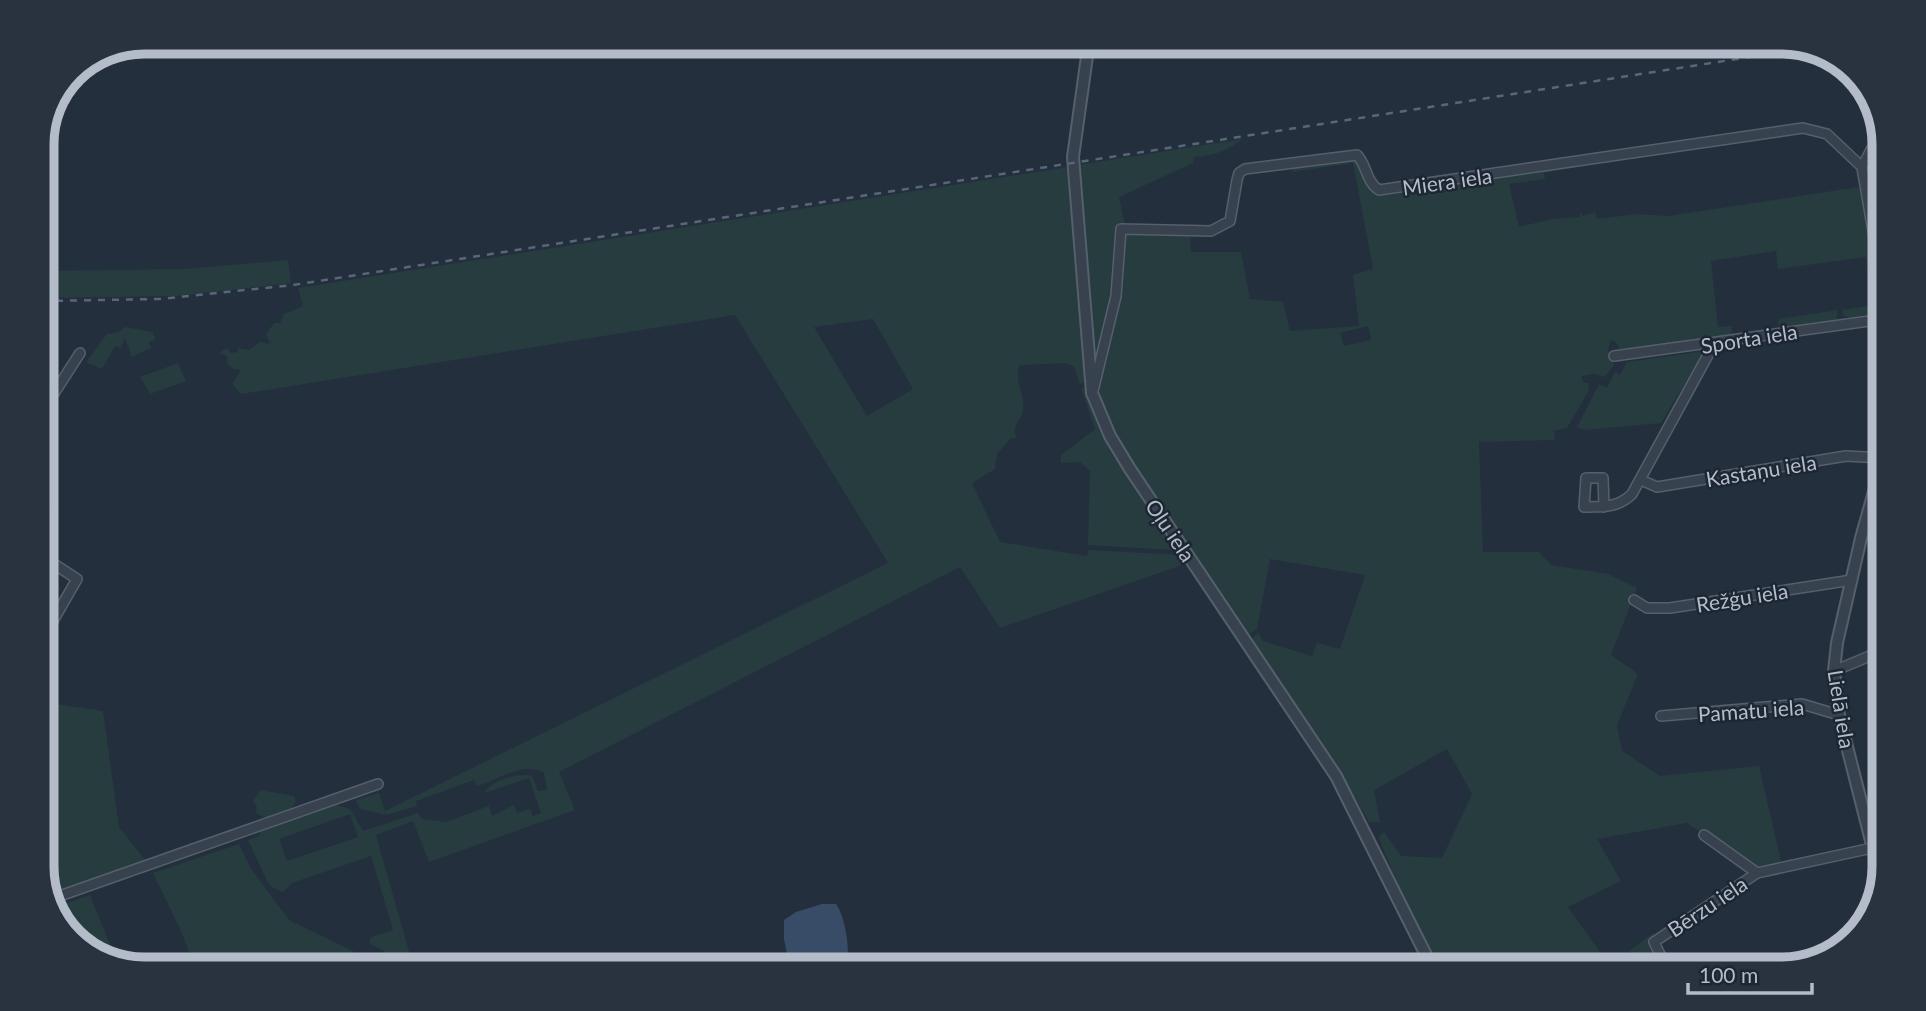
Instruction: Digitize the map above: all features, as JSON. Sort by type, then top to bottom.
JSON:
[{"type":"street","name":"Oļu iela","points":[[1087,54],[1073,157],[1092,393],[1110,436],[1130,469],[1336,776],[1427,957]]},
{"type":"street","name":"Miera iela","points":[[1092,393],[1116,296],[1121,229],[1211,231],[1230,221],[1239,173],[1245,169],[1357,155],[1363,161],[1369,180],[1380,190],[1803,128],[1827,134],[1862,167]]},
{"type":"street","points":[[1872,148],[1862,167],[1872,210]]},
{"type":"street","name":"Sporta iela","points":[[1614,356],[1872,321]]},
{"type":"street","points":[[1604,507],[1624,501],[1641,481],[1714,344]]},
{"type":"street","points":[[54,393],[80,353]]},
{"type":"street","name":"Kastaņu iela","points":[[1641,481],[1657,487],[1846,456],[1872,457]]},
{"type":"street","name":"Lielā iela","points":[[1872,503],[1837,643],[1834,671],[1839,715],[1872,848]]},
{"type":"street","points":[[54,564],[78,579],[54,620]]},
{"type":"street","name":"Režģu iela","points":[[1634,600],[1647,608],[1670,608],[1852,580]]},
{"type":"street","points":[[1834,671],[1872,655]]},
{"type":"street","name":"Pamatu iela","points":[[1661,716],[1802,704],[1839,715]]},
{"type":"street","points":[[59,896],[378,785]]},
{"type":"street","points":[[1704,835],[1757,873]]},
{"type":"street","name":"Bērzu iela","points":[[1661,957],[1654,942],[1757,873],[1872,848]]},
{"type":"green space","points":[[1242,139],[1219,152],[1194,157],[1193,163],[1119,197],[1125,225],[1121,227],[1114,295],[1095,359],[1078,165]]},
{"type":"green space","points":[[1355,158],[1369,187],[1593,164],[1544,173],[1545,179],[1509,184],[1519,227],[1552,219],[1580,217],[1580,213],[1583,216],[1595,212],[1597,219],[1637,214],[1668,216],[1859,187],[1855,168],[1859,172],[1872,249],[1872,298],[1866,257],[1778,269],[1776,251],[1711,261],[1718,327],[1732,326],[1731,337],[1620,351],[1616,342],[1611,340],[1608,350],[1614,365],[1605,377],[1594,374],[1581,376],[1584,383],[1588,383],[1589,390],[1567,428],[1554,431],[1555,440],[1479,442],[1483,552],[1539,552],[1551,565],[1608,574],[1637,588],[1611,655],[1638,674],[1617,725],[1622,751],[1660,776],[1759,766],[1781,861],[1757,871],[1687,823],[1597,839],[1621,881],[1568,907],[1604,957],[1435,957],[1404,898],[1378,837],[1384,832],[1401,856],[1442,858],[1472,794],[1447,749],[1374,790],[1380,822],[1369,822],[1338,768],[1252,639],[1258,632],[1263,641],[1312,656],[1317,643],[1340,649],[1365,575],[1270,559],[1257,629],[1249,634],[1126,453],[1101,401],[1099,384],[1119,297],[1124,236],[1128,232],[1190,235],[1191,252],[1241,252],[1250,299],[1283,302],[1290,331],[1359,326],[1353,275],[1373,269],[1353,163],[1292,172],[1294,167]],"holes":[[[1368,326],[1371,340],[1344,346],[1340,333]]]},
{"type":"green space","points":[[1068,167],[1087,381],[1080,384],[1074,367],[1066,363],[1020,365],[1018,376],[1023,411],[1016,426],[1016,438],[1011,438],[997,454],[995,469],[972,483],[1000,542],[1087,556],[1088,550],[1181,555],[1185,564],[1000,628],[960,567],[559,772],[575,810],[429,862],[413,821],[376,835],[411,957],[381,957],[384,951],[369,943],[371,937],[393,930],[371,856],[292,883],[283,892],[273,888],[266,879],[248,840],[259,836],[261,830],[332,804],[350,809],[363,831],[418,813],[422,819],[446,822],[489,806],[492,816],[514,805],[517,813],[530,809],[533,816],[541,813],[529,778],[484,793],[498,781],[520,775],[532,776],[538,791],[547,790],[544,773],[528,769],[477,786],[474,780],[416,801],[417,806],[386,815],[360,809],[356,800],[379,793],[385,811],[888,563],[735,315],[241,394],[232,384],[241,370],[233,369],[227,363],[227,356],[219,353],[227,348],[231,353],[238,352],[238,348],[249,350],[260,342],[270,344],[266,334],[274,323],[280,323],[284,314],[303,306],[298,288]],"holes":[[[873,319],[913,389],[867,416],[814,327]],[[350,814],[358,837],[287,861],[279,839]]]},
{"type":"green space","points":[[288,260],[291,283],[177,296],[54,298],[54,271],[184,269]]},
{"type":"green space","points":[[1872,305],[1872,313],[1850,318],[1843,315],[1842,310]]},
{"type":"green space","points":[[1838,310],[1836,321],[1780,331],[1778,319]]},
{"type":"green space","points":[[125,327],[153,332],[155,340],[149,342],[151,348],[132,357],[125,338],[121,348],[115,346],[102,369],[86,362],[107,334],[119,332]]},
{"type":"green space","points":[[1705,351],[1661,423],[1585,430],[1577,427],[1599,384],[1607,388],[1615,372],[1620,375],[1627,362]]},
{"type":"green space","points":[[178,363],[186,381],[150,394],[140,377]]},
{"type":"green space","points":[[1081,388],[1087,388],[1103,437],[1175,547],[1172,550],[1088,545],[1090,471],[1080,462],[1061,463],[1061,455],[1095,429]]},
{"type":"green space","points":[[54,704],[103,711],[119,827],[145,860],[58,891],[54,872]]},
{"type":"green space","points":[[260,790],[294,796],[296,801],[292,808],[266,818],[256,813],[257,807],[253,801]]},
{"type":"green space","points":[[239,844],[250,867],[289,920],[365,957],[191,957],[153,873]]},
{"type":"green space","points":[[90,895],[112,951],[94,942],[85,934],[69,917],[63,905]]},
{"type":"green space","points":[[1653,933],[1664,957],[1622,957]]},
{"type":"water","points":[[822,904],[836,904],[844,925],[847,957],[788,957],[784,920],[796,912]]},
{"type":"railway","points":[[54,301],[160,299],[293,285],[1769,54]]}]
